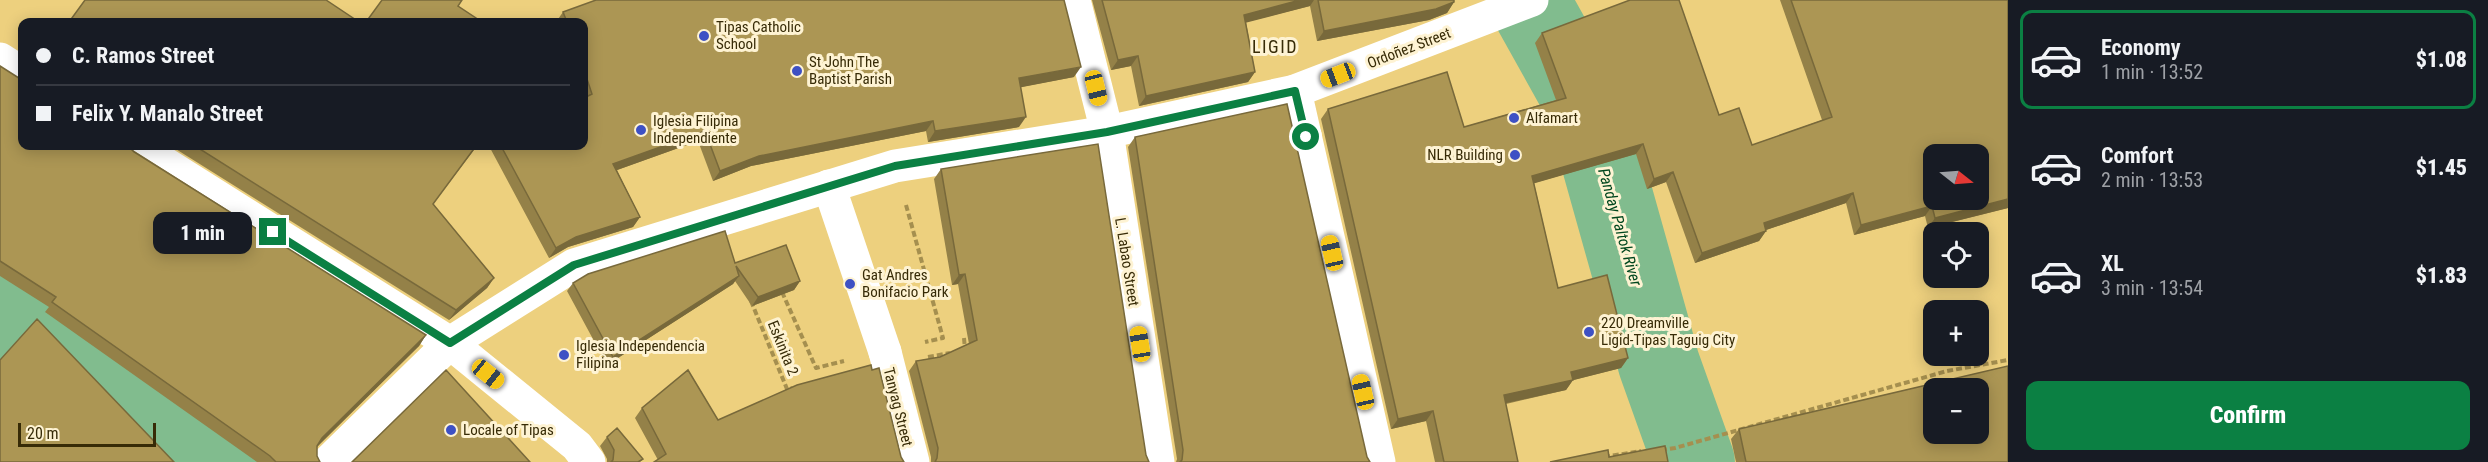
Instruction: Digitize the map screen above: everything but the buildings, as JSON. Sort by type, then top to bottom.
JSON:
[{"type":"main road","name":"L. Labao Street","points":[[1074,0],[1107,132],[1158,462]]},
{"type":"main road","name":"Ordoñez Street","points":[[328,462],[450,343],[574,265],[895,166],[1107,132],[1295,91],[1522,4]]},
{"type":"main road","points":[[0,59],[18,71]]},
{"type":"main road","points":[[1295,91],[1379,462]]},
{"type":"main road","points":[[142,150],[450,343],[577,446],[589,462]]},
{"type":"main road","name":"Tanyag Street","points":[[829,186],[886,358],[912,462]]},
{"type":"path","points":[[886,358],[943,338],[895,166]]},
{"type":"path","points":[[779,285],[816,368],[966,350],[964,338]]},
{"type":"path","name":"Eskinita 2","points":[[748,292],[787,389],[798,386]]},
{"type":"path","points":[[1652,451],[1675,448],[1947,371],[2008,360]]},
{"type":"path","points":[[1598,458],[1643,451]]},
{"type":"waterway","name":"Panday Paltok River","points":[[1528,0],[1586,104],[1659,364],[1694,462]]},
{"type":"waterway","points":[[0,317],[163,413],[217,462]]},
{"type":"place","name":"Tipas Catholic School","points":[[704,36]]},
{"type":"place","name":"St John The Baptist Parish","points":[[797,71]]},
{"type":"place","name":"Alfamart","points":[[1514,118]]},
{"type":"place","name":"Iglesia Filipina Independiente","points":[[641,130]]},
{"type":"place","name":"NLR Building","points":[[1515,155]]},
{"type":"place","name":"Gat Andres Bonifacio Park","points":[[850,284]]},
{"type":"place","name":"220 Dreamville Ligid-Tipas Taguig City","points":[[1589,332]]},
{"type":"place","name":"Iglesia Independencia Filipina","points":[[564,355]]},
{"type":"place","name":"Locale of Tipas","points":[[451,430]]},
{"type":"district","name":"LIGID","points":[[1275,46]]},
{"type":"route","points":[[273,232],[450,343],[574,265],[895,166],[1107,132],[1295,91],[1306,137]]}]
